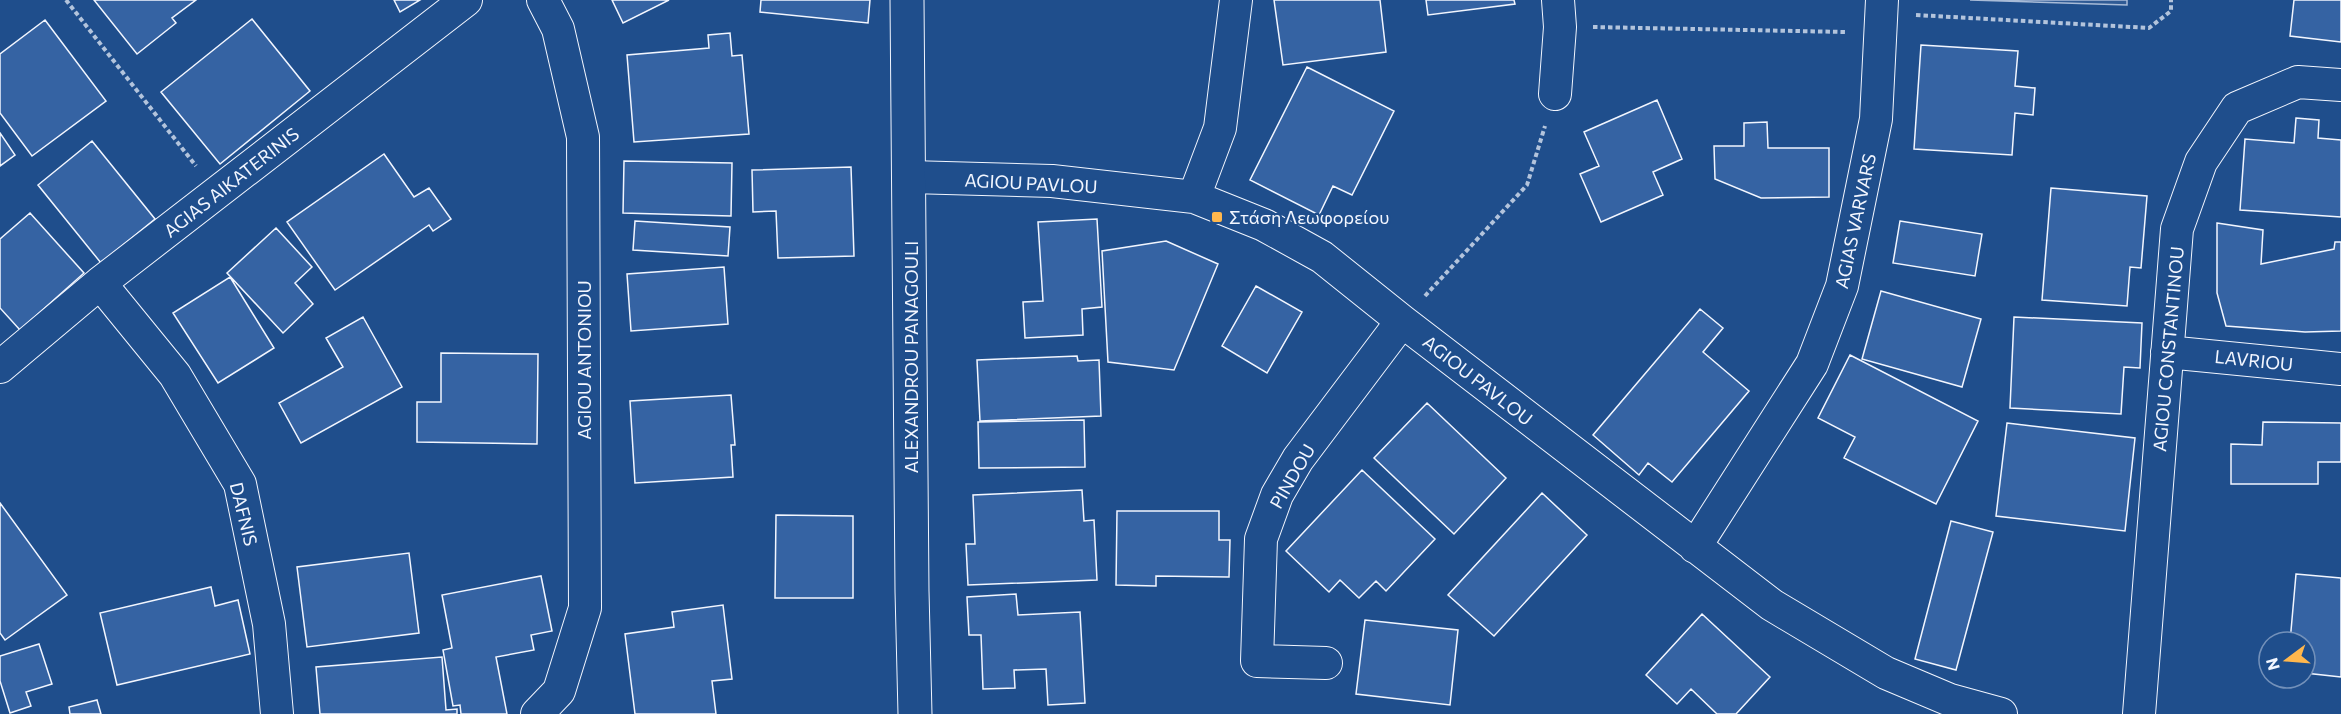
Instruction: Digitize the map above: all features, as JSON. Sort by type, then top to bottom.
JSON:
[{"type":"street","name":"AGIAS AIKATERINIS","points":[[0,367],[100,283],[466,0]]},
{"type":"street","name":"AGIOU ANTONIOU","points":[[537,714],[559,691],[585,608],[583,137],[558,28],[543,0]]},
{"type":"street","name":"ALEXANDROU PANAGOULI","points":[[907,0],[915,714]]},
{"type":"street","points":[[1194,197],[1220,128],[1236,0]]},
{"type":"street","points":[[1555,94],[1559,13]]},
{"type":"street","name":"AGIAS VARVARS","points":[[1695,547],[1812,364],[1842,286],[1876,119],[1881,15]]},
{"type":"street","name":"AGIOU CONSTANTINOU","points":[[2139,714],[2177,229],[2201,162],[2237,108],[2298,82],[2341,85]]},
{"type":"street","name":"AGIOU PAVLOU","points":[[910,177],[1052,181],[1194,197],[1264,225],[1322,257],[1772,605],[1886,673],[1950,700],[2001,714]]},
{"type":"street","name":"DAFNIS","points":[[100,283],[176,375],[240,484],[269,624],[277,714]]},
{"type":"street","name":"PINDOU","points":[[1326,663],[1257,661],[1261,539],[1277,495],[1298,459],[1402,321]]},
{"type":"street","name":"LAVRIOU","points":[[2167,352],[2341,369]]},
{"type":"path","points":[[66,0],[217,192]]},
{"type":"path","points":[[1559,13],[1881,15],[2149,28],[2170,11],[2171,0]]},
{"type":"path","points":[[1402,321],[1527,185],[1555,94]]},
{"type":"shaded area","points":[[1970,0],[2127,0],[2127,5]]},
{"type":"building","points":[[94,0],[196,0],[172,18],[176,23],[137,54]]},
{"type":"building","points":[[394,0],[420,0],[400,12]]},
{"type":"building","points":[[612,0],[669,0],[623,23]]},
{"type":"building","points":[[761,0],[870,0],[868,23],[760,12]]},
{"type":"building","points":[[1274,0],[1380,0],[1386,52],[1283,65]]},
{"type":"building","points":[[1426,0],[1514,0],[1515,4],[1428,15]]},
{"type":"building","points":[[2294,0],[2341,0],[2341,42],[2290,36]]},
{"type":"building","points":[[252,19],[310,91],[220,164],[161,92]]},
{"type":"building","points":[[45,20],[106,101],[32,156],[0,113],[0,54]]},
{"type":"building","points":[[730,33],[732,56],[742,55],[749,134],[634,142],[627,55],[709,48],[708,35]]},
{"type":"building","points":[[1921,45],[2018,51],[2015,86],[2035,88],[2033,115],[2015,113],[2012,155],[1914,149]]},
{"type":"building","points":[[1307,67],[1394,111],[1352,195],[1333,186],[1319,215],[1250,180]]},
{"type":"building","points":[[1657,100],[1682,159],[1653,172],[1663,195],[1601,222],[1580,174],[1599,166],[1584,132]]},
{"type":"building","points":[[2296,118],[2319,120],[2318,138],[2341,140],[2341,217],[2240,210],[2245,139],[2294,143]]},
{"type":"building","points":[[1767,122],[1768,148],[1829,148],[1829,197],[1761,198],[1715,179],[1714,146],[1744,146],[1744,123]]},
{"type":"building","points":[[0,133],[15,155],[0,166]]},
{"type":"building","points":[[92,141],[155,219],[101,263],[38,185]]},
{"type":"building","points":[[384,154],[414,197],[429,188],[451,219],[433,231],[429,225],[335,290],[287,222]]},
{"type":"building","points":[[624,161],[732,163],[731,216],[623,213]]},
{"type":"building","points":[[851,167],[854,256],[778,258],[776,211],[753,212],[752,170]]},
{"type":"building","points":[[2051,188],[2147,196],[2141,268],[2130,267],[2127,306],[2042,300]]},
{"type":"building","points":[[30,213],[84,273],[20,330],[0,308],[0,239]]},
{"type":"building","points":[[1097,219],[1102,307],[1082,309],[1083,335],[1025,338],[1023,302],[1043,301],[1038,222]]},
{"type":"building","points":[[635,221],[730,227],[728,256],[633,250]]},
{"type":"building","points":[[1900,221],[1982,234],[1975,276],[1893,263]]},
{"type":"building","points":[[2217,223],[2263,230],[2261,264],[2334,249],[2335,242],[2341,242],[2341,331],[2305,332],[2226,326],[2217,293]]},
{"type":"building","points":[[276,228],[312,267],[295,283],[313,304],[283,333],[227,273]]},
{"type":"building","points":[[1166,241],[1218,264],[1174,370],[1108,362],[1102,251]]},
{"type":"building","points":[[724,267],[728,324],[631,331],[627,274]]},
{"type":"building","points":[[230,277],[274,348],[218,383],[173,313]]},
{"type":"building","points":[[1256,286],[1302,312],[1267,373],[1222,346]]},
{"type":"building","points":[[1881,291],[1981,319],[1962,387],[1862,359]]},
{"type":"building","points":[[1700,309],[1723,328],[1703,352],[1749,391],[1672,482],[1648,463],[1639,475],[1593,435]]},
{"type":"building","points":[[363,317],[402,387],[301,443],[279,403],[343,367],[326,338]]},
{"type":"building","points":[[2014,317],[2142,323],[2140,368],[2124,367],[2121,414],[2010,408]]},
{"type":"building","points":[[441,353],[538,354],[537,444],[417,442],[417,402],[441,402]]},
{"type":"building","points":[[1850,355],[1978,421],[1936,504],[1844,458],[1855,437],[1818,418]]},
{"type":"building","points":[[1077,356],[1078,361],[1099,360],[1101,416],[980,421],[977,360]]},
{"type":"building","points":[[731,395],[735,445],[731,445],[733,477],[635,483],[630,401]]},
{"type":"building","points":[[1427,403],[1506,478],[1454,534],[1374,458]]},
{"type":"building","points":[[1084,420],[1085,467],[979,468],[978,422]]},
{"type":"building","points":[[2263,422],[2341,423],[2341,462],[2318,462],[2318,484],[2231,484],[2231,444],[2262,445]]},
{"type":"building","points":[[2007,423],[2135,438],[2125,531],[1996,516]]},
{"type":"building","points":[[1362,470],[1435,539],[1386,591],[1376,581],[1359,598],[1340,580],[1329,592],[1286,551]]},
{"type":"building","points":[[1082,490],[1084,521],[1094,520],[1097,580],[968,585],[966,544],[975,544],[973,495]]},
{"type":"building","points":[[1542,493],[1587,535],[1494,636],[1448,595]]},
{"type":"building","points":[[0,503],[67,595],[5,640],[0,633]]},
{"type":"building","points":[[1117,511],[1219,511],[1219,540],[1230,540],[1229,577],[1156,576],[1156,586],[1116,585]]},
{"type":"building","points":[[776,515],[853,516],[853,598],[775,598]]},
{"type":"building","points":[[1951,521],[1993,532],[1956,670],[1915,659]]},
{"type":"building","points":[[409,553],[419,633],[307,647],[297,567]]},
{"type":"building","points":[[2296,574],[2341,578],[2341,677],[2317,674],[2317,630],[2291,630]]},
{"type":"building","points":[[541,576],[552,631],[531,635],[534,650],[496,657],[507,714],[461,714],[460,705],[453,706],[443,650],[452,648],[442,595]]},
{"type":"building","points":[[211,587],[215,606],[238,600],[250,654],[117,685],[100,613]]},
{"type":"building","points":[[1016,594],[1018,615],[1080,612],[1085,703],[1048,705],[1046,669],[1014,670],[1015,688],[983,689],[981,635],[969,635],[967,597]]},
{"type":"building","points":[[723,605],[732,679],[712,681],[716,714],[635,714],[625,634],[674,627],[672,612]]},
{"type":"building","points":[[1702,614],[1770,677],[1736,714],[1717,714],[1691,689],[1677,704],[1646,675]]},
{"type":"building","points":[[1365,620],[1458,630],[1450,705],[1356,694]]},
{"type":"building","points":[[39,644],[52,684],[26,692],[31,706],[10,713],[0,681],[0,656]]},
{"type":"building","points":[[442,657],[446,710],[457,709],[457,714],[320,714],[316,667]]},
{"type":"building","points":[[97,700],[101,714],[70,714],[69,707]]},
{"type":"place","name":"Στάση Λεωφορείου","points":[[1217,217]]}]
